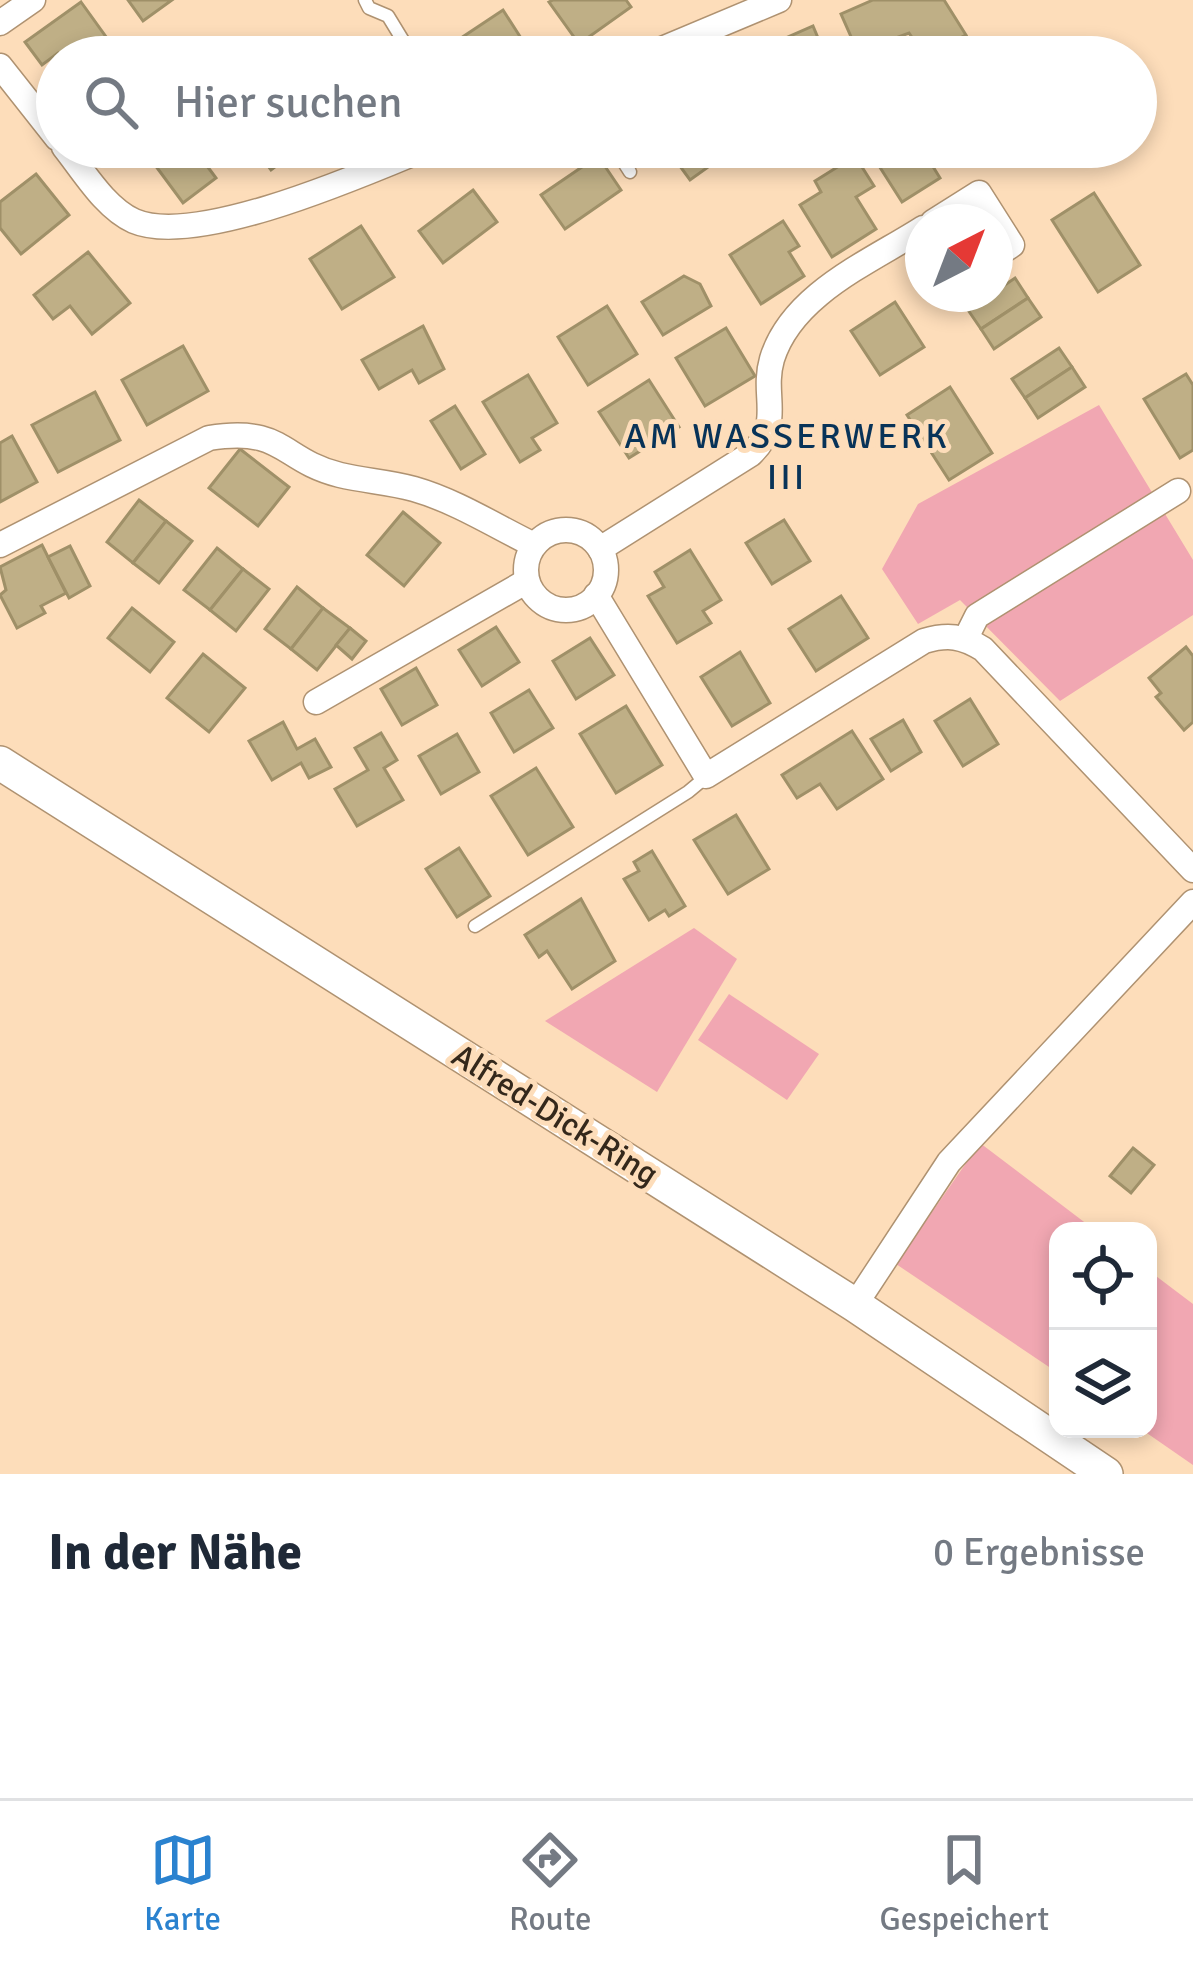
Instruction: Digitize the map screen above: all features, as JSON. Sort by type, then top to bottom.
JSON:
[{"type":"main road","name":"Alfred-Dick-Ring","points":[[0,764],[854,1305],[1106,1474]]},
{"type":"street","points":[[0,23],[33,0]]},
{"type":"street","points":[[693,36],[779,0]]},
{"type":"street","points":[[0,67],[36,112]]},
{"type":"street","points":[[81,168],[108,202],[130,220],[159,229],[248,213],[379,168]]},
{"type":"street","points":[[962,204],[979,193],[986,204]]},
{"type":"street","points":[[600,549],[764,442],[771,424],[771,361],[782,337],[821,293],[905,239]]},
{"type":"street","points":[[0,545],[209,438],[242,433],[272,439],[312,465],[339,475],[420,491],[534,545]]},
{"type":"street","points":[[966,638],[977,616],[1178,491]]},
{"type":"street","points":[[555,531],[580,532],[600,549],[605,573],[596,595],[576,608],[551,607],[532,592],[526,568],[534,545],[555,531]]},
{"type":"street","points":[[316,702],[527,581]]},
{"type":"street","points":[[596,595],[706,776],[924,641],[944,635],[966,638],[983,649],[1193,870]]},
{"type":"street","points":[[854,1305],[949,1162],[1193,902]]},
{"type":"lane","points":[[365,0],[369,8],[388,16],[400,36]]},
{"type":"lane","points":[[628,168],[631,172]]},
{"type":"lane","points":[[475,926],[688,792],[706,776]]},
{"type":"shaded area","points":[[1099,405],[1193,560],[1193,615],[1060,701],[960,600],[918,624],[882,569],[918,504]]},
{"type":"shaded area","points":[[694,928],[737,959],[657,1092],[545,1021]]},
{"type":"shaded area","points":[[729,994],[819,1054],[787,1100],[698,1040]]},
{"type":"shaded area","points":[[980,1143],[1084,1222],[1049,1222],[1049,1367],[896,1264]]},
{"type":"shaded area","points":[[1157,1277],[1193,1304],[1193,1465],[1154,1438]]},
{"type":"building","points":[[128,0],[172,0],[143,21]]},
{"type":"building","points":[[626,0],[631,7],[590,36],[573,36],[549,2]]},
{"type":"building","points":[[873,0],[944,0],[966,35],[851,36],[841,14]]},
{"type":"building","points":[[81,2],[105,36],[36,36],[36,57],[25,42]]},
{"type":"building","points":[[503,10],[520,36],[464,36]]},
{"type":"building","points":[[813,26],[817,36],[790,36]]},
{"type":"building","points":[[157,168],[209,168],[216,178],[183,203]]},
{"type":"building","points":[[580,168],[606,168],[621,190],[565,229],[541,195]]},
{"type":"building","points":[[681,168],[707,168],[690,180]]},
{"type":"building","points":[[836,168],[863,168],[874,186],[856,197],[876,229],[832,257],[800,205],[821,192],[815,181]]},
{"type":"building","points":[[880,168],[934,168],[940,178],[902,202]]},
{"type":"building","points":[[36,174],[69,215],[21,254],[0,228],[0,202]]},
{"type":"building","points":[[473,190],[497,222],[443,263],[419,231]]},
{"type":"building","points":[[1094,193],[1140,265],[1098,292],[1052,220]]},
{"type":"building","points":[[783,221],[799,246],[789,252],[804,276],[761,304],[730,255]]},
{"type":"building","points":[[361,226],[394,277],[342,309],[310,259]]},
{"type":"building","points":[[88,252],[130,303],[92,334],[70,306],[53,319],[34,295]]},
{"type":"building","points":[[684,276],[700,284],[711,306],[663,335],[642,302]]},
{"type":"building","points":[[1013,279],[1028,298],[1013,308]]},
{"type":"building","points":[[1028,298],[1041,317],[994,349],[981,329]]},
{"type":"building","points":[[895,302],[924,347],[880,375],[851,331]]},
{"type":"building","points":[[607,306],[637,354],[588,385],[558,337]]},
{"type":"building","points":[[969,312],[1007,312],[981,329]]},
{"type":"building","points":[[423,326],[444,369],[419,383],[412,370],[379,389],[362,360]]},
{"type":"building","points":[[726,328],[755,376],[705,406],[676,358]]},
{"type":"building","points":[[183,346],[208,391],[147,425],[122,380]]},
{"type":"building","points":[[1059,348],[1072,367],[1025,398],[1012,379]]},
{"type":"building","points":[[1072,367],[1085,387],[1038,418],[1025,398]]},
{"type":"building","points":[[1186,374],[1193,385],[1193,450],[1180,458],[1144,399]]},
{"type":"building","points":[[528,375],[557,423],[532,438],[540,450],[520,462],[483,402]]},
{"type":"building","points":[[649,380],[679,427],[629,458],[599,412]]},
{"type":"building","points":[[950,387],[992,453],[949,480],[907,415]]},
{"type":"building","points":[[95,392],[120,440],[58,472],[32,425]]},
{"type":"building","points":[[455,406],[485,454],[461,469],[431,421]]},
{"type":"building","points":[[12,436],[37,482],[0,502],[0,443]]},
{"type":"building","points":[[240,449],[289,487],[258,526],[209,488]]},
{"type":"building","points":[[139,500],[166,521],[133,563],[107,542]]},
{"type":"building","points":[[403,512],[440,543],[404,586],[367,555]]},
{"type":"building","points":[[784,520],[810,561],[772,584],[746,543]]},
{"type":"building","points":[[166,521],[192,541],[159,583],[133,563]]},
{"type":"building","points":[[42,545],[66,593],[41,606],[45,613],[17,628],[0,595],[6,590],[0,567]]},
{"type":"building","points":[[70,546],[90,586],[69,598],[48,557]]},
{"type":"building","points":[[217,548],[243,569],[210,610],[184,590]]},
{"type":"building","points":[[690,550],[721,600],[703,611],[711,623],[677,643],[648,596],[664,587],[655,572]]},
{"type":"building","points":[[243,569],[269,589],[236,631],[210,610]]},
{"type":"building","points":[[297,587],[323,608],[291,649],[265,629]]},
{"type":"building","points":[[841,596],[868,638],[816,671],[789,629]]},
{"type":"building","points":[[132,608],[174,642],[150,672],[108,638]]},
{"type":"building","points":[[323,608],[350,628],[317,670],[291,649]]},
{"type":"building","points":[[496,627],[519,662],[482,686],[459,650]]},
{"type":"building","points":[[350,628],[366,641],[352,659],[336,645]]},
{"type":"building","points":[[590,638],[614,675],[576,699],[553,661]]},
{"type":"building","points":[[1186,647],[1193,656],[1193,722],[1184,730],[1156,697],[1161,693],[1149,678]]},
{"type":"building","points":[[740,652],[770,703],[732,726],[701,677]]},
{"type":"building","points":[[203,654],[245,688],[209,732],[167,698]]},
{"type":"building","points":[[416,668],[437,705],[402,725],[381,689]]},
{"type":"building","points":[[529,690],[553,728],[514,752],[491,713]]},
{"type":"building","points":[[970,699],[998,744],[963,766],[935,721]]},
{"type":"building","points":[[626,706],[662,765],[616,793],[580,734]]},
{"type":"building","points":[[903,720],[921,752],[891,771],[871,739]]},
{"type":"building","points":[[283,722],[297,749],[315,739],[331,767],[309,778],[301,763],[272,780],[249,741]]},
{"type":"building","points":[[852,731],[883,779],[837,809],[820,784],[797,798],[782,775]]},
{"type":"building","points":[[381,733],[397,760],[384,768],[403,800],[357,826],[335,789],[368,770],[355,748]]},
{"type":"building","points":[[457,734],[479,772],[441,794],[419,756]]},
{"type":"building","points":[[536,768],[573,827],[528,855],[491,796]]},
{"type":"building","points":[[736,815],[769,869],[728,894],[694,840]]},
{"type":"building","points":[[459,848],[490,896],[457,917],[426,869]]},
{"type":"building","points":[[652,851],[685,906],[649,920],[624,879],[639,871],[634,862]]},
{"type":"building","points":[[581,899],[615,961],[572,989],[547,951],[539,957],[525,935]]},
{"type":"building","points":[[1133,1148],[1154,1165],[1131,1193],[1110,1176]]},
{"type":"district","name":"AM WASSERWERK III","points":[[787,456]]}]
